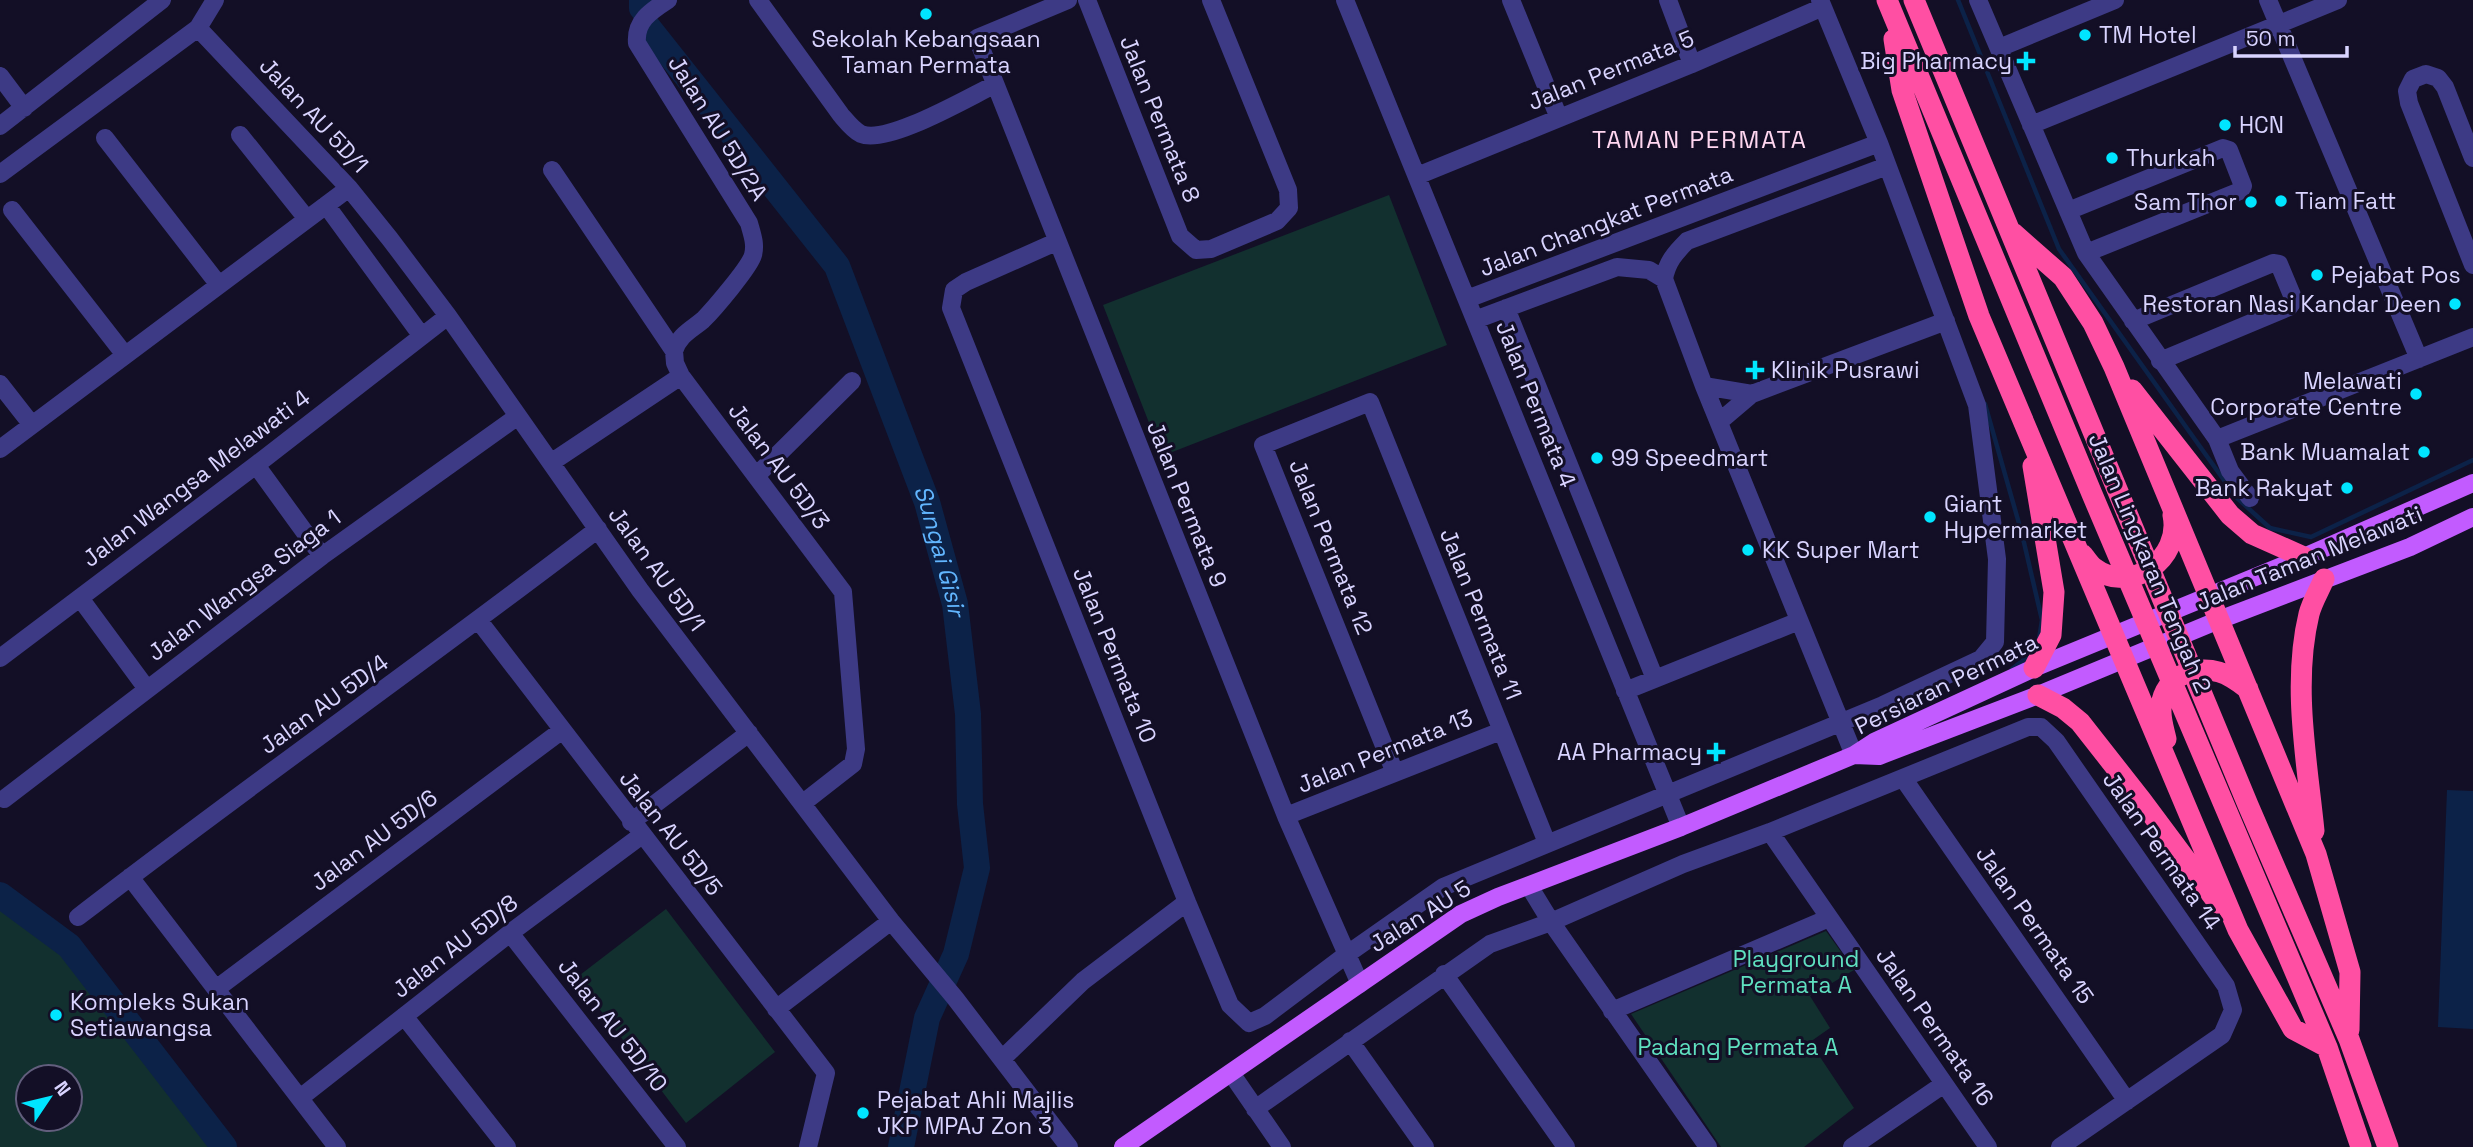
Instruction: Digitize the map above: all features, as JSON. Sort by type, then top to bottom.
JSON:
[{"type":"highway","name":"Jalan Lingkaran Tengah 2","points":[[1914,0],[2248,805],[2349,1039],[2388,1147]]},
{"type":"highway","name":"Jalan Lingkaran Tengah 2","points":[[1887,1],[2092,494],[2328,1047],[2361,1147]]},
{"type":"highway","points":[[1887,1],[1902,90],[1979,316],[2113,635],[2238,930],[2293,1029],[2328,1047]]},
{"type":"highway","points":[[2009,229],[2063,277],[2093,323],[2114,367],[2316,854],[2350,972],[2349,1039]]},
{"type":"highway","points":[[2114,367],[2230,515],[2252,534],[2304,557]]},
{"type":"highway","points":[[2028,430],[2054,592],[2051,635],[2034,668]]},
{"type":"highway","points":[[2076,545],[2093,568],[2110,576],[2129,577],[2148,572],[2163,559],[2172,542],[2175,523],[2171,503]]},
{"type":"highway","points":[[2316,854],[2302,702],[2302,650],[2309,611],[2324,579]]},
{"type":"highway","points":[[2170,770],[2161,712],[2168,685],[2182,673],[2199,669],[2228,675],[2248,689]]},
{"type":"highway","points":[[2038,695],[2063,708],[2080,722],[2238,930]]},
{"type":"main road","name":"Jalan Taman Melawati","points":[[2209,596],[2473,483]]},
{"type":"main road","name":"Jalan Taman Melawati","points":[[2124,660],[2219,620],[2410,547],[2473,517]]},
{"type":"main road","name":"Persiaran Permata","points":[[1854,755],[1874,742],[2034,668],[2209,596]]},
{"type":"main road","name":"Persiaran Permata","points":[[1854,755],[1879,756],[2124,660]]},
{"type":"main road","name":"Jalan AU 5","points":[[1123,1147],[1461,914],[1854,755]]},
{"type":"street","points":[[0,126],[162,0]]},
{"type":"street","points":[[0,174],[198,28],[215,0]]},
{"type":"street","name":"Jalan AU 5D/2A","points":[[668,0],[651,11],[641,22],[636,33],[637,43],[750,223],[754,242],[753,257],[746,268],[710,312],[676,342],[674,351]]},
{"type":"street","points":[[758,0],[841,115],[852,128],[862,134],[879,136],[899,131],[993,85]]},
{"type":"street","name":"Jalan Permata 9","points":[[1068,0],[977,38],[993,85],[1286,816],[1360,984]]},
{"type":"street","name":"Jalan Permata 8","points":[[1087,0],[1180,236],[1196,250],[1211,249],[1277,221],[1289,208],[1288,190],[1211,0]]},
{"type":"street","name":"Jalan Permata 4","points":[[1345,0],[1681,827]]},
{"type":"street","points":[[1510,0],[1559,118]]},
{"type":"street","points":[[1668,0],[1692,64]]},
{"type":"street","points":[[1978,0],[2086,253],[2217,439],[2230,471],[2250,498]]},
{"type":"street","points":[[1999,48],[2073,8],[2115,0]]},
{"type":"street","points":[[2268,0],[2418,359]]},
{"type":"street","points":[[2031,125],[2338,0]]},
{"type":"street","name":"Jalan Permata 5","points":[[1417,176],[1692,64],[1822,4]]},
{"type":"street","name":"Persiaran Permata","points":[[1346,955],[1443,887],[1840,722],[1981,659],[1995,642],[1997,559],[1977,405],[1879,143],[1822,4]]},
{"type":"street","name":"Jalan AU 5D/1","points":[[198,28],[349,188],[448,316],[640,590],[891,921],[955,998],[1069,1147]]},
{"type":"street","points":[[2473,158],[2445,87],[2438,78],[2426,74],[2413,79],[2407,91],[2409,103],[2473,265]]},
{"type":"street","points":[[0,76],[24,108]]},
{"type":"street","points":[[240,135],[307,219]]},
{"type":"street","points":[[105,138],[219,285]]},
{"type":"street","name":"Jalan Changkat Permata","points":[[1467,299],[1879,143]]},
{"type":"street","points":[[2068,211],[2223,149],[2229,150],[2243,186],[2240,191],[2086,253]]},
{"type":"street","name":"Jalan Changkat Permata","points":[[1475,320],[1618,267],[1651,270],[1664,279],[1671,258],[1687,240],[1887,166]]},
{"type":"street","name":"Jalan AU 5D/3","points":[[552,170],[674,351],[675,363],[681,376],[843,592],[856,749],[853,764],[803,803]]},
{"type":"street","points":[[0,449],[349,188]]},
{"type":"street","points":[[326,205],[421,335]]},
{"type":"street","points":[[12,209],[125,355]]},
{"type":"street","name":"Jalan Permata 10","points":[[1056,242],[966,282],[954,290],[951,308],[1187,902],[1230,1005],[1249,1023],[1265,1016],[1346,955]]},
{"type":"street","points":[[2133,321],[2273,262],[2279,264],[2294,300],[2289,307],[2160,361]]},
{"type":"street","points":[[1664,279],[1704,386],[1854,755]]},
{"type":"street","points":[[1506,308],[1655,679]]},
{"type":"street","name":"Jalan Wangsa Melawati 4","points":[[0,659],[448,316]]},
{"type":"street","points":[[1719,422],[1752,394],[1946,321]]},
{"type":"street","points":[[2217,439],[2473,337]]},
{"type":"street","points":[[552,462],[681,376]]},
{"type":"street","points":[[757,476],[852,380]]},
{"type":"street","points":[[0,384],[32,425]]},
{"type":"street","points":[[1704,386],[1752,394]]},
{"type":"street","name":"Jalan Permata 11","points":[[1370,402],[1547,844]]},
{"type":"street","name":"Jalan Permata 12","points":[[1370,402],[1263,445],[1395,773]]},
{"type":"street","name":"Jalan Wangsa Siaga 1","points":[[4,799],[322,556],[518,416]]},
{"type":"street","points":[[256,465],[322,556]]},
{"type":"street","name":"Jalan AU 5D/4","points":[[78,917],[479,621],[598,529]]},
{"type":"street","points":[[80,598],[147,689]]},
{"type":"street","name":"Jalan AU 5D/5","points":[[479,621],[826,1073],[808,1147]]},
{"type":"street","points":[[1625,691],[1799,621]]},
{"type":"street","name":"Jalan Permata 14","points":[[1903,778],[2028,727],[2040,727],[2056,741],[2226,986],[2233,1010],[2222,1035],[2127,1101]]},
{"type":"street","name":"Jalan AU 5D/6","points":[[216,989],[561,731]]},
{"type":"street","name":"Jalan Permata 13","points":[[1286,816],[1502,731]]},
{"type":"street","name":"Jalan AU 5D/8","points":[[300,1098],[510,933],[749,733]]},
{"type":"street","points":[[1255,1109],[1490,943],[1551,922],[1684,864],[1903,778]]},
{"type":"street","name":"Jalan Permata 15","points":[[1903,778],[2127,1101]]},
{"type":"street","name":"Jalan Permata 16","points":[[1770,832],[1988,1147]]},
{"type":"street","points":[[130,877],[337,1147]]},
{"type":"street","points":[[1529,886],[1612,1011],[1708,1147]]},
{"type":"street","points":[[1002,1059],[1083,981],[1187,902]]},
{"type":"street","points":[[1612,1011],[1829,918]]},
{"type":"street","points":[[776,1009],[891,921]]},
{"type":"street","name":"Jalan AU 5D/10","points":[[510,933],[677,1147]]},
{"type":"street","points":[[1444,974],[1566,1147]]},
{"type":"street","points":[[404,1016],[506,1147]]},
{"type":"street","points":[[1350,1041],[1425,1147]]},
{"type":"street","points":[[1231,1073],[1282,1147]]},
{"type":"street","points":[[1852,1147],[1944,1084]]},
{"type":"street","points":[[2060,1147],[2127,1101]]},
{"type":"green space","points":[[1389,195],[1447,345],[1162,456],[1103,305]]},
{"type":"green space","name":"Kompleks Sukan Setiawangsa","points":[[0,909],[66,953],[212,1147],[0,1147]]},
{"type":"green space","points":[[666,909],[775,1052],[686,1123],[576,978]]},
{"type":"green space","name":"Padang Permata A","points":[[1826,931],[1854,970],[1810,996],[1830,1028],[1810,1042],[1854,1108],[1804,1147],[1721,1147],[1631,1014]]},
{"type":"water","points":[[2447,790],[2473,791],[2473,1029],[2438,1027]]},
{"type":"waterway","name":"Sungai Gisir","points":[[642,0],[642,8]]},
{"type":"waterway","points":[[1958,0],[2059,249],[2236,497],[2270,528],[2311,537],[2473,460]]},
{"type":"waterway","name":"Sungai Gisir","points":[[647,26],[837,266],[927,502],[955,604],[968,714],[970,804],[977,868],[956,954],[927,1018],[901,1147]]},
{"type":"waterway","points":[[1985,404],[2022,534],[2042,620],[2039,639]]},
{"type":"waterway","points":[[2012,669],[2032,653]]},
{"type":"waterway","points":[[0,895],[69,946],[224,1147]]},
{"type":"place","name":"Sekolah Kebangsaan Taman Permata","points":[[926,14]]},
{"type":"place","name":"TM Hotel","points":[[2085,35]]},
{"type":"place","name":"Big Pharmacy","points":[[2026,61]]},
{"type":"place","name":"HCN","points":[[2225,125]]},
{"type":"place","name":"Thurkah","points":[[2112,158]]},
{"type":"place","name":"Tiam Fatt","points":[[2281,201]]},
{"type":"place","name":"Sam Thor","points":[[2251,202]]},
{"type":"place","name":"Pejabat Pos","points":[[2317,275]]},
{"type":"place","name":"Restoran Nasi Kandar Deen","points":[[2455,304]]},
{"type":"place","name":"Klinik Pusrawi","points":[[1755,370]]},
{"type":"place","name":"Melawati Corporate Centre","points":[[2416,394]]},
{"type":"place","name":"Bank Muamalat","points":[[2424,452]]},
{"type":"place","name":"99 Speedmart","points":[[1597,458]]},
{"type":"place","name":"Bank Rakyat","points":[[2347,488]]},
{"type":"place","name":"Giant Hypermarket","points":[[1930,517]]},
{"type":"place","name":"KK Super Mart","points":[[1748,550]]},
{"type":"place","name":"AA Pharmacy","points":[[1716,752]]},
{"type":"place","name":"Kompleks Sukan Setiawangsa","points":[[56,1015]]},
{"type":"place","name":"Pejabat Ahli Majlis JKP MPAJ Zon 3","points":[[863,1113]]},
{"type":"district","name":"TAMAN PERMATA","points":[[1700,140]]},
{"type":"park label","name":"Playground Permata A","points":[[1796,972]]}]
